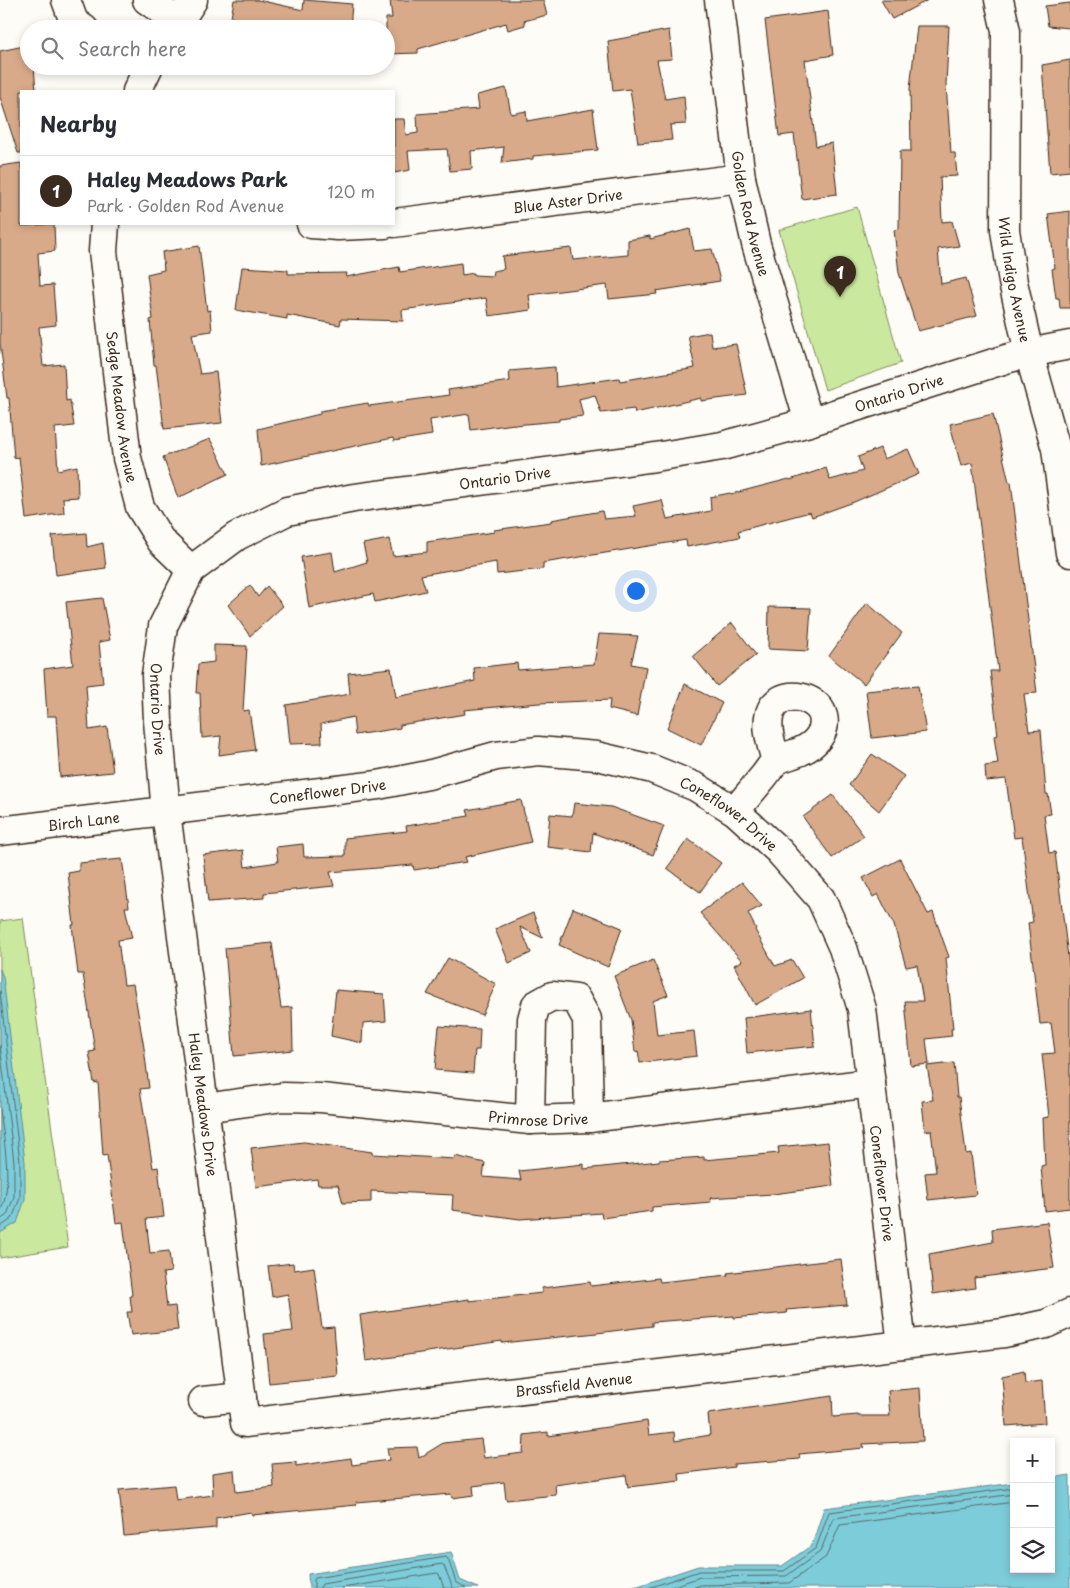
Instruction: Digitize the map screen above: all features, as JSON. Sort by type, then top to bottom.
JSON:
[{"type":"street","points":[[66,0],[73,20]]},
{"type":"street","points":[[146,0],[182,17]]},
{"type":"street","name":"Golden Rod Avenue","points":[[719,0],[741,178],[756,244],[809,422]]},
{"type":"street","name":"Wild Indigo Avenue","points":[[999,0],[1006,32],[1005,230],[1013,282],[1029,353],[1056,450],[1070,553]]},
{"type":"street","name":"Blue Aster Drive","points":[[395,223],[741,178]]},
{"type":"street","name":"Sedge Meadow Avenue","points":[[105,225],[103,251],[126,458],[140,507],[161,541],[191,570]]},
{"type":"street","points":[[324,225],[362,225]]},
{"type":"street","name":"Ontario Drive","points":[[166,812],[156,675],[163,626],[191,570],[237,536],[287,511],[354,498],[649,458],[722,446],[809,422],[1029,353],[1070,344]]},
{"type":"street","name":"Coneflower Drive","points":[[166,812],[378,785],[428,776],[496,756],[538,751],[598,756],[652,769],[696,788],[735,811],[779,851],[821,899],[843,948],[862,1009],[902,1345]]},
{"type":"street","points":[[735,811],[776,761]]},
{"type":"street","name":"Birch Lane","points":[[0,831],[166,812]]},
{"type":"street","name":"Haley Meadows Drive","points":[[166,812],[243,1410]]},
{"type":"street","points":[[530,1120],[532,1018],[536,1005],[552,996],[576,999],[587,1019],[589,1118]]},
{"type":"street","name":"Primrose Drive","points":[[204,1108],[283,1098],[321,1098],[530,1120],[589,1118],[871,1083]]},
{"type":"street","points":[[902,1345],[1004,1333],[1046,1324],[1070,1313]]},
{"type":"street","name":"Brassfield Avenue","points":[[243,1410],[902,1345]]},
{"type":"street","points":[[203,1401],[243,1410]]},
{"type":"green space","points":[[857,207],[901,363],[825,390],[779,230]]},
{"type":"green space","points":[[23,918],[68,1247],[0,1258],[0,921]]},
{"type":"water","points":[[0,969],[3,977],[25,1162],[25,1199],[17,1223],[0,1233]]},
{"type":"water","points":[[1070,1475],[1070,1588],[602,1588],[638,1586],[698,1566],[782,1566],[812,1545],[824,1508],[1010,1484],[1010,1573],[1055,1573],[1055,1477]]},
{"type":"water","points":[[451,1552],[460,1580],[478,1588],[309,1588],[308,1574]]},
{"type":"building","points":[[234,0],[258,0],[303,10],[304,0],[352,4],[351,20],[231,20]]},
{"type":"building","points":[[390,0],[543,0],[547,15],[524,21],[525,25],[508,30],[506,23],[418,49],[418,53],[395,54],[395,20],[386,20],[386,18],[392,18]]},
{"type":"building","points":[[881,0],[928,0],[892,19]]},
{"type":"building","points":[[1070,3],[1070,28],[1048,26],[1045,6]]},
{"type":"building","points":[[828,11],[833,55],[805,60],[816,146],[832,143],[837,194],[802,199],[794,134],[779,136],[765,20]]},
{"type":"building","points":[[917,26],[949,26],[946,84],[951,153],[955,153],[957,176],[940,177],[942,222],[952,221],[959,246],[938,249],[941,284],[966,278],[977,316],[918,331],[899,273],[894,230],[899,229],[900,151],[911,151],[910,89]]},
{"type":"building","points":[[669,30],[672,59],[657,60],[665,99],[684,96],[686,124],[670,125],[672,140],[638,143],[630,89],[613,91],[608,41]]},
{"type":"building","points":[[20,47],[20,75],[35,75],[36,90],[20,90],[20,153],[18,153],[0,97],[0,51]]},
{"type":"building","points":[[1070,60],[1070,171],[1050,173],[1042,65]]},
{"type":"building","points":[[506,88],[511,114],[526,111],[527,121],[593,109],[598,150],[533,156],[533,159],[502,163],[504,147],[471,151],[472,169],[450,171],[447,149],[408,151],[410,170],[395,173],[395,119],[404,119],[406,135],[418,133],[417,114],[479,109],[477,95]]},
{"type":"building","points":[[20,163],[20,225],[54,225],[55,251],[38,253],[40,286],[53,285],[56,325],[39,327],[43,366],[64,364],[66,401],[70,400],[74,426],[55,428],[58,470],[77,466],[78,497],[63,498],[64,513],[26,519],[19,457],[14,458],[9,398],[7,398],[0,343],[0,166]]},
{"type":"building","points":[[1070,211],[1070,308],[1060,308],[1059,298],[1056,298],[1052,269],[1055,268],[1048,214]]},
{"type":"building","points":[[690,229],[694,251],[712,249],[720,281],[656,291],[657,294],[609,299],[607,285],[529,295],[531,310],[489,316],[486,298],[402,310],[403,321],[341,319],[340,325],[287,315],[287,319],[236,310],[242,267],[288,270],[288,274],[347,273],[346,277],[399,267],[400,272],[461,263],[462,275],[474,273],[474,275],[492,276],[493,271],[504,269],[502,256],[571,248],[573,260],[628,255],[628,240],[650,236],[650,239]]},
{"type":"building","points":[[199,246],[207,311],[210,310],[212,331],[192,334],[200,374],[216,372],[222,423],[164,429],[156,365],[154,365],[150,320],[153,319],[147,274],[164,270],[162,252]]},
{"type":"building","points":[[710,332],[712,347],[736,344],[747,395],[701,401],[701,398],[635,413],[634,409],[601,413],[595,395],[579,399],[583,416],[559,419],[559,421],[514,424],[471,430],[469,414],[430,420],[432,435],[394,441],[393,438],[261,466],[258,429],[320,414],[320,411],[368,403],[369,406],[449,395],[448,390],[510,381],[509,371],[555,367],[556,387],[619,378],[620,381],[695,368],[688,336]]},
{"type":"building","points":[[993,414],[1009,482],[1011,482],[1037,693],[1024,694],[1029,731],[1041,730],[1046,794],[1048,794],[1051,814],[1044,815],[1049,853],[1055,852],[1070,973],[1070,1208],[1045,1211],[1041,1166],[1045,1165],[1043,1118],[1049,1117],[1042,1054],[1055,1053],[1051,1023],[1040,1024],[1028,923],[1033,922],[1022,837],[1014,838],[1006,779],[986,781],[985,766],[998,764],[994,736],[998,735],[990,671],[998,671],[972,463],[961,466],[950,424]]},
{"type":"building","points":[[210,439],[228,474],[178,498],[163,457]]},
{"type":"building","points":[[880,448],[884,459],[908,449],[919,474],[854,502],[812,517],[810,512],[738,531],[740,537],[687,547],[686,540],[543,563],[543,569],[497,574],[496,562],[421,575],[426,591],[375,602],[373,594],[309,608],[301,557],[332,552],[335,572],[367,562],[363,544],[389,539],[393,556],[427,552],[427,542],[551,522],[551,520],[602,511],[604,519],[636,516],[633,506],[662,500],[667,519],[711,511],[710,497],[790,480],[826,468],[830,480],[863,471],[858,457]]},
{"type":"building","points":[[86,533],[87,547],[103,543],[106,568],[56,575],[52,536]]},
{"type":"building","points":[[250,585],[258,597],[267,586],[283,606],[250,636],[228,605]]},
{"type":"building","points":[[102,598],[110,640],[99,642],[103,683],[86,685],[89,730],[107,727],[113,772],[60,777],[56,716],[47,716],[44,669],[73,665],[66,602]]},
{"type":"building","points":[[867,603],[902,633],[864,684],[829,656]]},
{"type":"building","points":[[769,607],[811,608],[808,651],[768,649]]},
{"type":"building","points":[[732,623],[756,655],[717,686],[693,656]]},
{"type":"building","points":[[599,634],[638,636],[631,664],[646,667],[637,716],[609,709],[610,700],[539,703],[464,710],[465,714],[400,725],[400,728],[355,735],[353,717],[321,724],[322,743],[290,744],[286,705],[350,694],[348,673],[391,668],[396,697],[475,681],[474,668],[517,663],[518,670],[594,664]]},
{"type":"building","points":[[214,645],[247,646],[243,711],[249,710],[255,750],[219,755],[221,736],[202,738],[200,693],[196,693],[198,664],[214,662]]},
{"type":"building","points":[[685,684],[722,703],[701,745],[667,728]]},
{"type":"building","points":[[918,686],[926,732],[872,738],[866,691]]},
{"type":"building","points":[[872,754],[904,776],[879,811],[849,785]]},
{"type":"building","points":[[833,795],[864,836],[832,858],[803,817]]},
{"type":"building","points":[[521,800],[531,842],[465,857],[467,862],[414,870],[413,865],[330,872],[334,886],[264,893],[264,898],[208,902],[203,855],[243,850],[245,867],[278,862],[276,847],[303,844],[304,857],[345,856],[345,838],[407,831],[406,826],[469,816],[467,810]]},
{"type":"building","points":[[574,803],[611,807],[664,826],[653,855],[593,833],[591,852],[547,847],[550,814],[572,816]]},
{"type":"building","points":[[688,839],[721,863],[700,892],[667,868]]},
{"type":"building","points":[[122,859],[129,907],[125,907],[132,938],[118,940],[124,985],[133,984],[144,1048],[149,1088],[140,1089],[153,1168],[158,1167],[164,1217],[146,1219],[150,1253],[169,1251],[171,1272],[163,1273],[167,1307],[175,1306],[178,1330],[131,1335],[127,1312],[132,1312],[130,1296],[132,1295],[123,1222],[116,1223],[107,1155],[103,1156],[98,1082],[94,1083],[89,1052],[95,1051],[83,974],[78,974],[68,873],[79,871],[79,863]]},
{"type":"building","points":[[900,859],[928,914],[933,912],[949,957],[946,958],[953,1029],[951,1029],[952,1036],[926,1039],[929,1064],[911,1066],[905,1001],[923,1001],[917,965],[906,967],[894,925],[878,894],[873,897],[863,878]]},
{"type":"building","points":[[742,882],[762,906],[748,913],[775,966],[792,960],[803,978],[755,1005],[734,965],[742,961],[700,913]]},
{"type":"building","points":[[573,908],[622,928],[608,967],[559,945]]},
{"type":"building","points":[[533,913],[543,938],[520,927],[531,953],[509,963],[495,929]]},
{"type":"building","points":[[272,943],[281,1008],[292,1007],[293,1050],[234,1056],[225,948]]},
{"type":"building","points":[[448,958],[496,984],[482,1015],[427,994]]},
{"type":"building","points":[[653,960],[668,995],[653,1001],[657,1035],[694,1031],[697,1056],[640,1063],[638,1051],[635,1052],[631,1020],[614,976]]},
{"type":"building","points":[[336,990],[384,994],[386,1021],[363,1023],[362,1043],[331,1036]]},
{"type":"building","points":[[811,1009],[815,1046],[747,1053],[744,1018]]},
{"type":"building","points":[[439,1026],[480,1029],[479,1050],[475,1050],[473,1073],[435,1070]]},
{"type":"building","points":[[954,1063],[966,1154],[971,1153],[976,1195],[928,1200],[925,1173],[936,1172],[931,1130],[925,1131],[922,1101],[933,1100],[927,1066]]},
{"type":"building","points":[[304,1142],[372,1152],[372,1154],[455,1159],[455,1156],[485,1163],[483,1177],[521,1180],[519,1171],[584,1164],[584,1169],[659,1160],[704,1157],[704,1160],[779,1153],[778,1147],[828,1142],[833,1186],[773,1194],[710,1198],[711,1202],[652,1207],[652,1211],[602,1218],[601,1213],[520,1219],[452,1210],[453,1195],[371,1191],[371,1202],[343,1203],[338,1185],[318,1185],[317,1179],[256,1187],[251,1148]]},
{"type":"building","points":[[1047,1222],[1054,1268],[974,1278],[975,1288],[933,1294],[929,1254],[993,1242],[992,1229]]},
{"type":"building","points":[[841,1259],[847,1305],[786,1310],[787,1313],[734,1318],[734,1316],[652,1322],[652,1326],[502,1343],[502,1341],[366,1361],[360,1315],[469,1299],[469,1301],[542,1293],[542,1288],[590,1282],[591,1286],[659,1278],[660,1282],[728,1275],[727,1273]]},
{"type":"building","points":[[293,1263],[294,1270],[314,1267],[322,1328],[334,1327],[338,1376],[269,1383],[264,1334],[293,1331],[288,1294],[272,1297],[268,1266]]},
{"type":"building","points":[[1024,1371],[1025,1383],[1042,1381],[1045,1423],[1006,1426],[1002,1376]]},
{"type":"building","points":[[920,1388],[923,1441],[863,1444],[864,1448],[799,1454],[800,1459],[734,1464],[734,1467],[679,1474],[680,1481],[628,1487],[626,1475],[555,1485],[556,1495],[506,1500],[504,1482],[473,1486],[474,1495],[452,1498],[451,1494],[356,1502],[357,1505],[252,1515],[251,1512],[216,1518],[216,1528],[124,1536],[119,1490],[174,1485],[176,1500],[213,1495],[212,1473],[234,1470],[236,1492],[274,1487],[272,1464],[296,1462],[296,1466],[351,1458],[352,1465],[389,1460],[387,1448],[417,1447],[419,1458],[443,1443],[481,1439],[484,1458],[523,1453],[524,1435],[548,1432],[548,1436],[647,1421],[649,1435],[674,1432],[675,1441],[710,1435],[708,1414],[832,1396],[833,1417],[858,1415],[890,1416],[888,1391]]},
{"type":"place","name":"Haley Meadows Park","points":[[840,297]]}]
